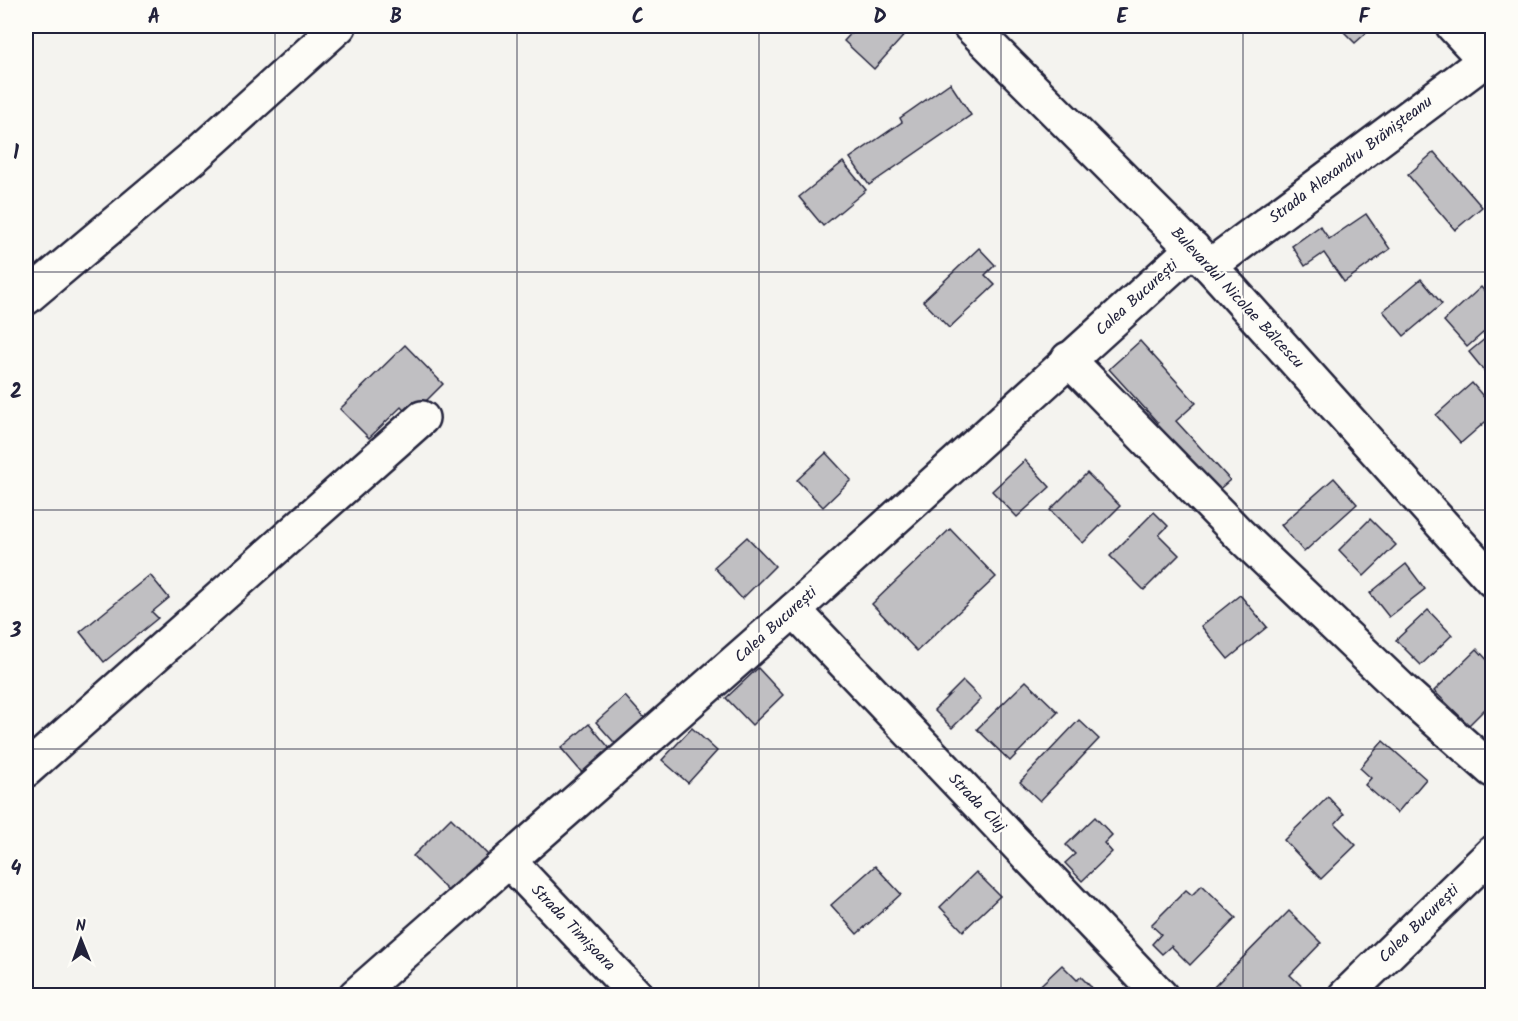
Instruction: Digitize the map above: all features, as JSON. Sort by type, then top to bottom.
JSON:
[{"type":"street","points":[[26,298],[196,155],[339,26]]},
{"type":"street","name":"Bulevardul Nicolae Bălcescu","points":[[970,26],[1201,257],[1492,580]]},
{"type":"street","points":[[1453,26],[1489,57]]},
{"type":"street","name":"Strada Alexandru Brănișteanu","points":[[1201,257],[1489,57]]},
{"type":"street","name":"Calea București","points":[[355,996],[794,610],[1068,359],[1201,257]]},
{"type":"street","points":[[1068,359],[1240,535],[1400,688],[1492,770]]},
{"type":"street","points":[[26,770],[422,418]]},
{"type":"street","name":"Strada Cluj","points":[[794,610],[1161,996]]},
{"type":"street","name":"Calea București","points":[[1345,996],[1492,854]]},
{"type":"street","name":"Strada Timișoara","points":[[508,861],[637,996]]},
{"type":"building","points":[[858,26],[903,26],[909,30],[874,69],[844,41]]},
{"type":"building","points":[[1338,26],[1374,26],[1355,43]]},
{"type":"building","points":[[950,83],[971,115],[869,185],[850,158],[902,122],[900,118]]},
{"type":"building","points":[[1434,152],[1482,207],[1455,230],[1408,175]]},
{"type":"building","points":[[843,162],[866,190],[823,226],[799,197]]},
{"type":"building","points":[[1366,214],[1390,249],[1344,282],[1324,253],[1305,266],[1292,246],[1320,226],[1329,239]]},
{"type":"building","points":[[979,248],[995,265],[985,275],[995,285],[949,328],[923,301]]},
{"type":"building","points":[[1421,279],[1442,304],[1404,336],[1383,311]]},
{"type":"building","points":[[1481,287],[1492,300],[1492,325],[1467,347],[1444,321]]},
{"type":"building","points":[[1492,333],[1492,376],[1490,378],[1469,352]]},
{"type":"building","points":[[1140,341],[1196,403],[1176,421],[1230,480],[1209,498],[1149,431],[1158,423],[1109,369]]},
{"type":"building","points":[[405,345],[443,384],[410,417],[401,407],[369,438],[340,409]]},
{"type":"building","points":[[1472,383],[1492,407],[1492,416],[1461,443],[1436,415]]},
{"type":"building","points":[[826,453],[851,480],[823,507],[797,480]]},
{"type":"building","points":[[1025,460],[1050,487],[1017,517],[992,491]]},
{"type":"building","points":[[1087,473],[1120,506],[1083,543],[1050,510]]},
{"type":"building","points":[[1334,478],[1357,504],[1304,552],[1281,525]]},
{"type":"building","points":[[1492,490],[1492,502],[1487,495]]},
{"type":"building","points":[[1154,512],[1168,526],[1159,535],[1179,555],[1144,590],[1110,556]]},
{"type":"building","points":[[1370,519],[1396,545],[1364,576],[1339,550]]},
{"type":"building","points":[[950,529],[996,577],[917,651],[872,604]]},
{"type":"building","points":[[747,537],[775,566],[742,599],[714,567]]},
{"type":"building","points":[[1406,564],[1425,589],[1389,617],[1370,593]]},
{"type":"building","points":[[150,575],[169,598],[152,612],[158,618],[104,662],[80,632]]},
{"type":"building","points":[[1240,595],[1267,627],[1228,659],[1201,626]]},
{"type":"building","points":[[1428,610],[1452,635],[1421,665],[1396,640]]},
{"type":"building","points":[[1477,649],[1492,665],[1492,702],[1469,725],[1434,691]]},
{"type":"building","points":[[758,668],[783,695],[752,725],[726,698]]},
{"type":"building","points":[[963,681],[981,699],[952,728],[934,710]]},
{"type":"building","points":[[1026,681],[1058,712],[1010,761],[977,729]]},
{"type":"building","points":[[625,696],[650,724],[621,750],[596,722]]},
{"type":"building","points":[[1079,720],[1099,739],[1040,801],[1020,782]]},
{"type":"building","points":[[589,724],[617,757],[589,781],[561,748]]},
{"type":"building","points":[[692,728],[717,751],[688,783],[662,760]]},
{"type":"building","points":[[1383,741],[1426,779],[1397,813],[1365,785],[1371,778],[1360,768]]},
{"type":"building","points":[[1328,797],[1344,814],[1335,824],[1356,845],[1321,879],[1284,840]]},
{"type":"building","points":[[1095,817],[1112,835],[1104,843],[1112,852],[1082,881],[1065,863],[1075,854],[1066,845]]},
{"type":"building","points":[[451,818],[488,855],[450,893],[413,856]]},
{"type":"building","points":[[875,866],[901,894],[857,934],[831,905]]},
{"type":"building","points":[[976,872],[1000,896],[963,931],[940,907]]},
{"type":"building","points":[[1202,885],[1236,918],[1190,965],[1171,946],[1162,954],[1152,944],[1161,934],[1151,925],[1186,890],[1192,895]]},
{"type":"building","points":[[1289,911],[1321,943],[1290,975],[1308,992],[1305,996],[1205,996]]},
{"type":"building","points":[[1062,965],[1077,980],[1081,977],[1095,991],[1091,996],[1029,996]]},
{"type":"building","points":[[906,989],[911,996],[898,996]]}]
